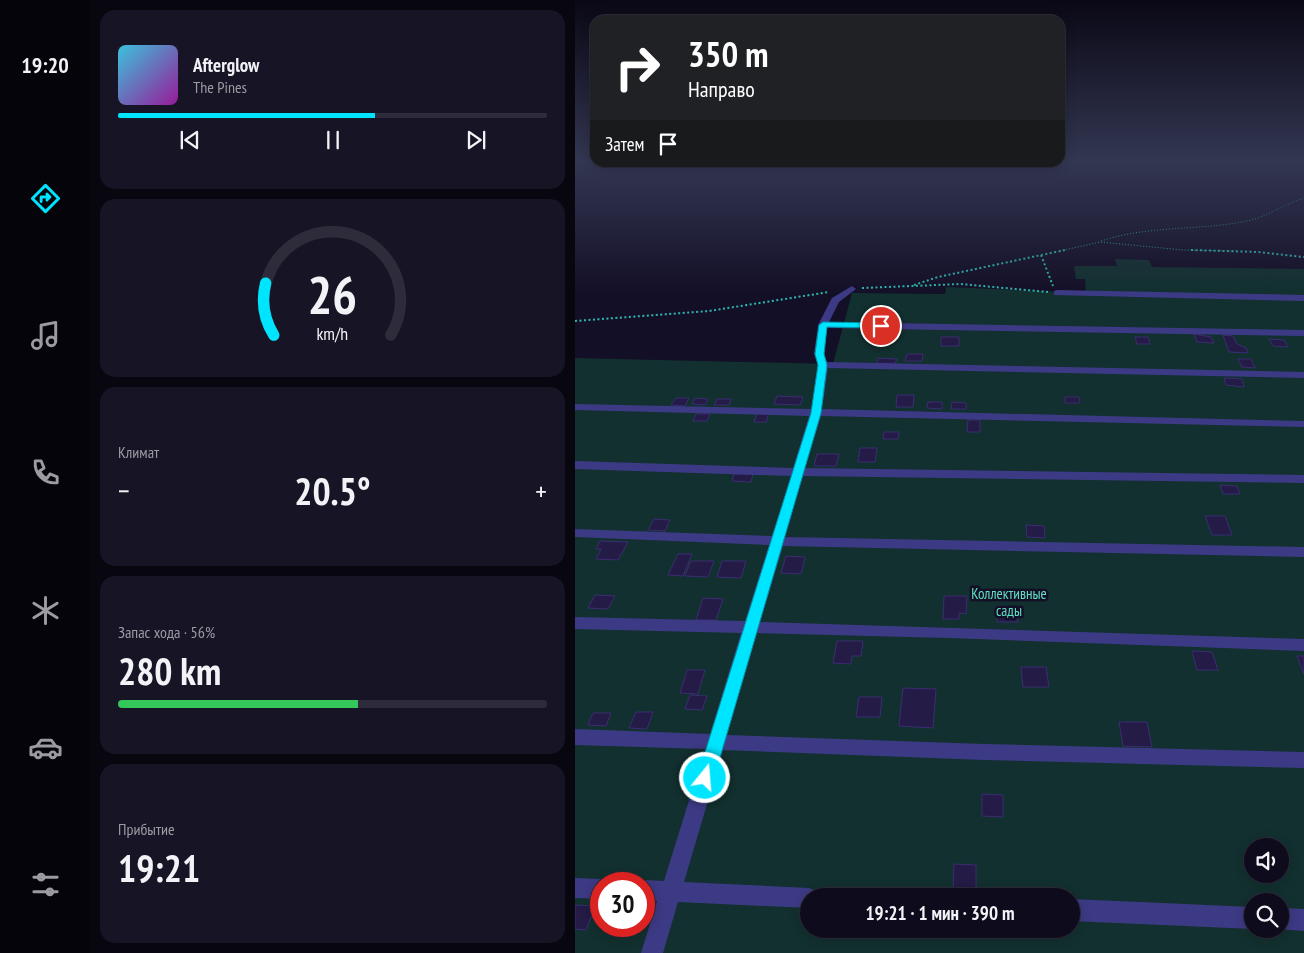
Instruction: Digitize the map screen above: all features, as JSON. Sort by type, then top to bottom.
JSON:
[{"type":"street","points":[[652,953],[816,413],[823,365],[819,354],[823,325],[835,300],[852,289]]},
{"type":"street","points":[[1057,293],[1304,298]]},
{"type":"street","points":[[823,325],[1304,333]]},
{"type":"street","points":[[823,365],[1304,375]]},
{"type":"street","points":[[575,407],[1304,424]]},
{"type":"street","points":[[575,465],[797,472],[1304,479]]},
{"type":"street","points":[[575,533],[776,541],[1304,552]]},
{"type":"street","points":[[575,623],[751,629],[949,632],[1304,645]]},
{"type":"street","points":[[575,737],[984,752],[1304,760]]},
{"type":"street","points":[[575,888],[590,889]]},
{"type":"street","points":[[655,891],[800,898]]},
{"type":"street","points":[[1080,910],[1244,918]]},
{"type":"street","points":[[1289,919],[1304,920]]},
{"type":"path","points":[[909,286],[938,277],[1100,242],[1136,232],[1255,219],[1269,214],[1282,205]]},
{"type":"path","points":[[1100,242],[1183,250],[1258,252],[1304,257]]},
{"type":"path","points":[[575,321],[709,311],[852,289],[961,284],[1057,293],[1041,255]]},
{"type":"green space","name":"Коллективные сады","points":[[1115,259],[1149,260],[1152,267],[1304,269],[1304,953],[575,953],[575,358],[833,364],[852,293],[945,294],[946,287],[1086,293],[1085,279],[1076,279],[1074,266],[1117,266]]},
{"type":"building","points":[[1194,334],[1211,337],[1214,343],[1197,342]]},
{"type":"building","points":[[1223,335],[1233,336],[1237,344],[1246,348],[1248,353],[1229,352]]},
{"type":"building","points":[[941,337],[959,337],[959,346],[941,346]]},
{"type":"building","points":[[1135,337],[1148,337],[1150,344],[1137,344]]},
{"type":"building","points":[[1269,339],[1284,340],[1288,347],[1273,346]]},
{"type":"building","points":[[907,354],[923,354],[922,361],[905,361]]},
{"type":"building","points":[[878,358],[897,359],[895,364],[877,363]]},
{"type":"building","points":[[1238,359],[1251,359],[1255,368],[1242,367]]},
{"type":"building","points":[[1224,378],[1242,379],[1244,387],[1226,385]]},
{"type":"building","points":[[897,395],[914,395],[913,407],[896,407]]},
{"type":"building","points":[[777,396],[803,397],[800,405],[774,404]]},
{"type":"building","points":[[1065,397],[1079,397],[1080,403],[1065,403]]},
{"type":"building","points":[[676,398],[689,398],[685,406],[671,405]]},
{"type":"building","points":[[695,398],[708,399],[705,405],[692,404]]},
{"type":"building","points":[[717,399],[731,399],[729,405],[714,405]]},
{"type":"building","points":[[928,402],[942,402],[942,409],[927,408]]},
{"type":"building","points":[[952,402],[966,403],[966,409],[951,409]]},
{"type":"building","points":[[757,413],[769,413],[766,422],[754,422]]},
{"type":"building","points":[[696,414],[710,414],[707,421],[693,421]]},
{"type":"building","points":[[968,420],[980,420],[980,432],[967,432]]},
{"type":"building","points":[[884,432],[899,432],[898,439],[883,439]]},
{"type":"building","points":[[860,448],[877,448],[875,462],[858,462]]},
{"type":"building","points":[[817,454],[839,454],[836,466],[814,466]]},
{"type":"building","points":[[734,474],[753,474],[751,482],[732,481]]},
{"type":"building","points":[[1220,485],[1237,486],[1240,494],[1223,494]]},
{"type":"building","points":[[1205,516],[1225,516],[1232,535],[1212,535]]},
{"type":"building","points":[[654,519],[670,520],[665,531],[648,530]]},
{"type":"building","points":[[1026,525],[1044,526],[1045,538],[1027,537]]},
{"type":"building","points":[[600,541],[628,542],[618,560],[596,559],[601,549],[596,549]]},
{"type":"building","points":[[678,554],[692,554],[683,576],[668,575]]},
{"type":"building","points":[[786,556],[805,557],[801,574],[781,573]]},
{"type":"building","points":[[691,561],[714,561],[708,577],[685,576]]},
{"type":"building","points":[[722,561],[746,561],[741,578],[717,577]]},
{"type":"building","points":[[595,595],[615,596],[608,609],[588,608]]},
{"type":"building","points":[[944,596],[967,596],[966,614],[959,613],[959,619],[943,619]]},
{"type":"building","points":[[703,598],[723,599],[716,620],[696,620]]},
{"type":"building","points":[[997,606],[1017,607],[1018,622],[997,622]]},
{"type":"building","points":[[837,641],[863,641],[861,656],[852,656],[851,664],[833,663]]},
{"type":"building","points":[[1192,651],[1212,652],[1218,670],[1197,670]]},
{"type":"building","points":[[1297,656],[1304,656],[1304,674]]},
{"type":"building","points":[[1021,667],[1046,667],[1049,687],[1023,687]]},
{"type":"building","points":[[687,670],[705,670],[698,694],[680,693]]},
{"type":"building","points":[[903,688],[936,689],[933,728],[899,726]]},
{"type":"building","points":[[690,695],[707,696],[702,710],[685,709]]},
{"type":"building","points":[[859,697],[882,697],[880,717],[856,717]]},
{"type":"building","points":[[636,712],[653,712],[647,729],[629,728]]},
{"type":"building","points":[[593,713],[611,713],[606,726],[588,725]]},
{"type":"building","points":[[1119,722],[1147,722],[1152,747],[1123,746]]},
{"type":"building","points":[[982,794],[1003,795],[1003,817],[982,816]]},
{"type":"building","points":[[954,864],[976,865],[976,888],[953,888]]},
{"type":"building","points":[[575,905],[590,906],[590,919],[586,930],[575,929]]},
{"type":"route","points":[[705,778],[816,413],[823,365],[819,354],[823,325],[881,326]]}]
